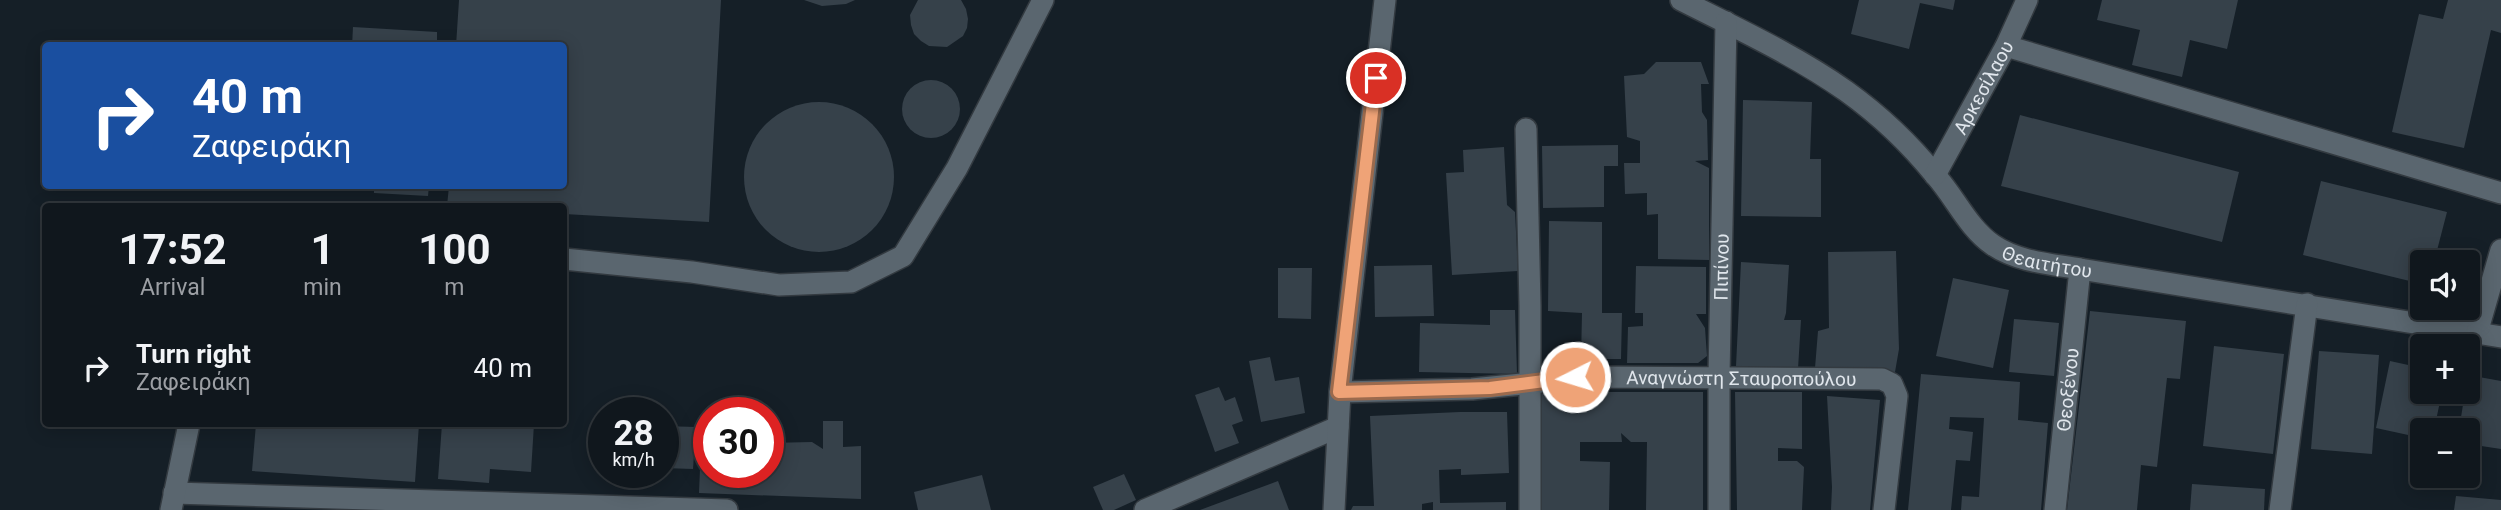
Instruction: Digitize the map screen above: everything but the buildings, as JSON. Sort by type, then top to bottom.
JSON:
[{"type":"street","points":[[567,259],[692,272],[779,285],[851,282],[903,256],[957,168],[1043,0]]},
{"type":"street","points":[[1335,510],[1339,392],[1385,0]]},
{"type":"street","name":"Θεαιτήτου","points":[[1681,0],[1726,22],[1846,91],[1892,130],[1935,174],[1975,228],[1992,244],[2015,257],[2501,337]]},
{"type":"street","name":"Αρκεσίλαου","points":[[1935,174],[2006,46],[2026,0]]},
{"type":"street","name":"Πιπίνου","points":[[1719,510],[1726,22]]},
{"type":"street","points":[[2006,46],[2501,193]]},
{"type":"street","points":[[1526,129],[1530,510]]},
{"type":"street","points":[[2477,333],[2501,250]]},
{"type":"street","name":"Θεοξένου","points":[[2055,510],[2080,269]]},
{"type":"street","points":[[2280,510],[2307,304]]},
{"type":"street","name":"Αναγνώστη Σταυροπούλου","points":[[1339,392],[1472,389],[1592,377],[1882,379],[1892,384],[1897,396],[1884,510]]},
{"type":"street","points":[[188,427],[173,501],[727,510]]},
{"type":"street","points":[[1145,510],[1338,427]]},
{"type":"route","points":[[1376,78],[1339,392],[1490,388],[1575,377]]}]
